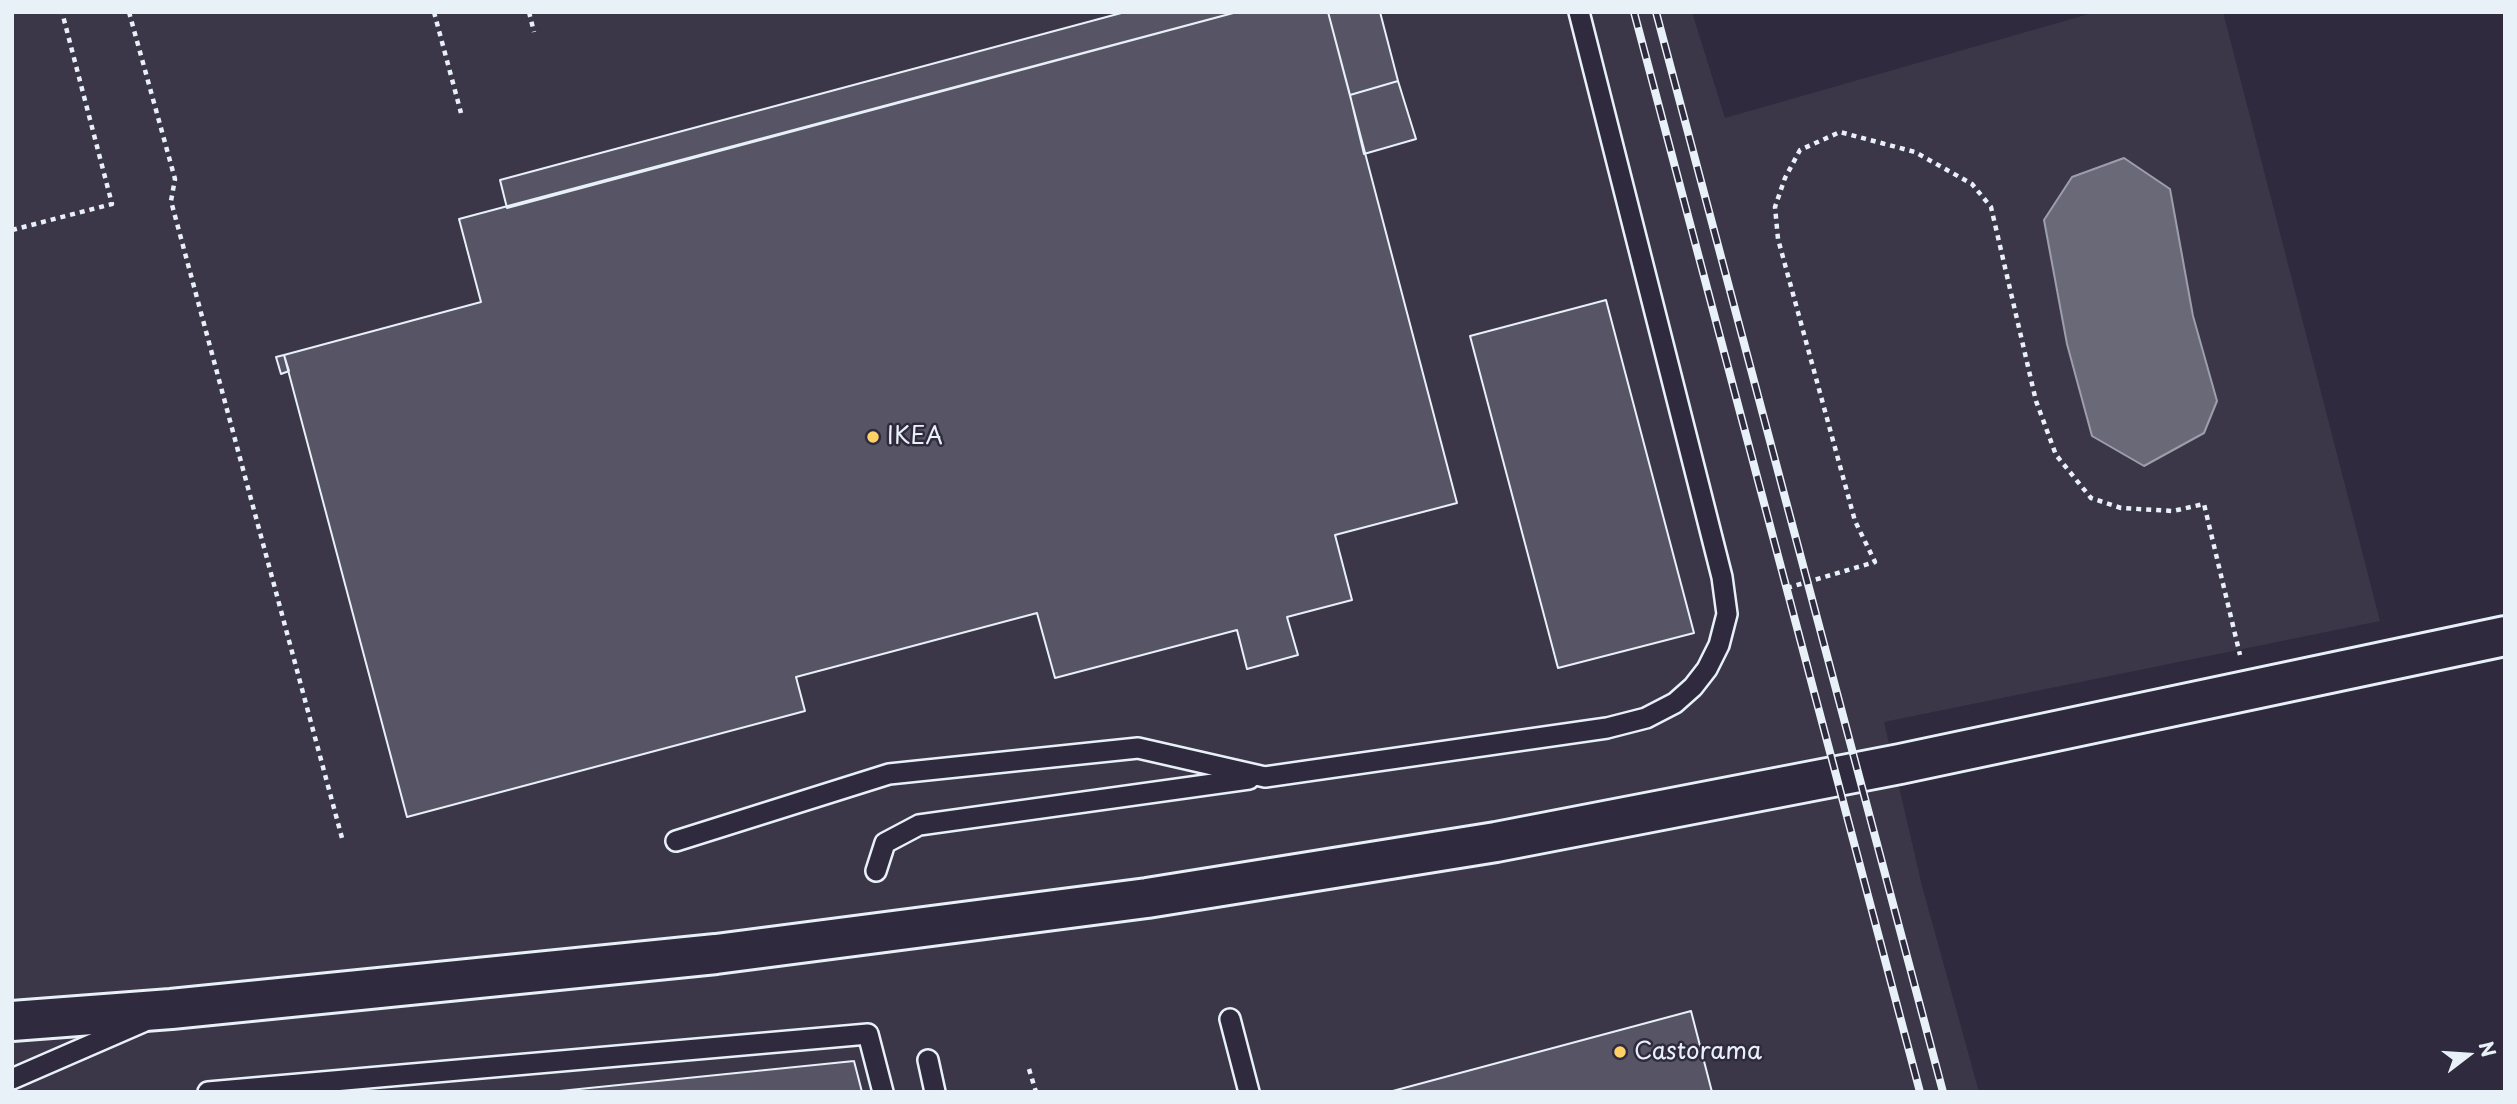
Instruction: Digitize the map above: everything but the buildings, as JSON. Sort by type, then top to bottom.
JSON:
[{"type":"main road","points":[[12,1021],[171,1009],[716,954],[1147,898],[1496,842],[1900,764],[2505,636]]},
{"type":"lane","points":[[876,871],[885,842],[919,825],[1606,728],[1646,718],[1675,703],[1693,687],[1707,669],[1718,645],[1727,614],[1723,577],[1579,12]]},
{"type":"lane","points":[[676,841],[889,774],[1138,748],[1265,777]]},
{"type":"lane","points":[[12,1079],[171,1009]]},
{"type":"lane","points":[[1230,1019],[1249,1092]]},
{"type":"lane","points":[[208,1092],[868,1034],[883,1092]]},
{"type":"lane","points":[[928,1060],[935,1092]]},
{"type":"path","points":[[12,230],[112,204],[62,12]]},
{"type":"path","points":[[129,12],[175,179],[172,201],[342,838]]},
{"type":"path","points":[[434,12],[461,113]]},
{"type":"path","points":[[528,12],[534,32]]},
{"type":"path","points":[[1787,588],[1875,562],[1855,521],[1777,239],[1775,207],[1785,178],[1800,150],[1840,132],[1915,152],[1972,184],[1991,208],[2036,401],[2056,455],[2091,498],[2121,508],[2174,511],[2204,504],[2249,690]]},
{"type":"path","points":[[1029,1069],[1035,1092]]},
{"type":"shaded area","points":[[12,12],[1692,12],[1725,118],[2096,12],[2223,12],[2380,621],[1884,722],[1922,886],[1979,1092],[12,1092]]},
{"type":"water","points":[[2124,158],[2170,189],[2193,316],[2217,401],[2204,433],[2144,466],[2092,436],[2067,344],[2044,220],[2072,177]]},
{"type":"railway","points":[[1634,12],[1920,1092]]},
{"type":"railway","points":[[1656,12],[1943,1092]]},
{"type":"place","name":"IKEA","points":[[873,437]]},
{"type":"place","name":"Castorama","points":[[1620,1052]]}]
